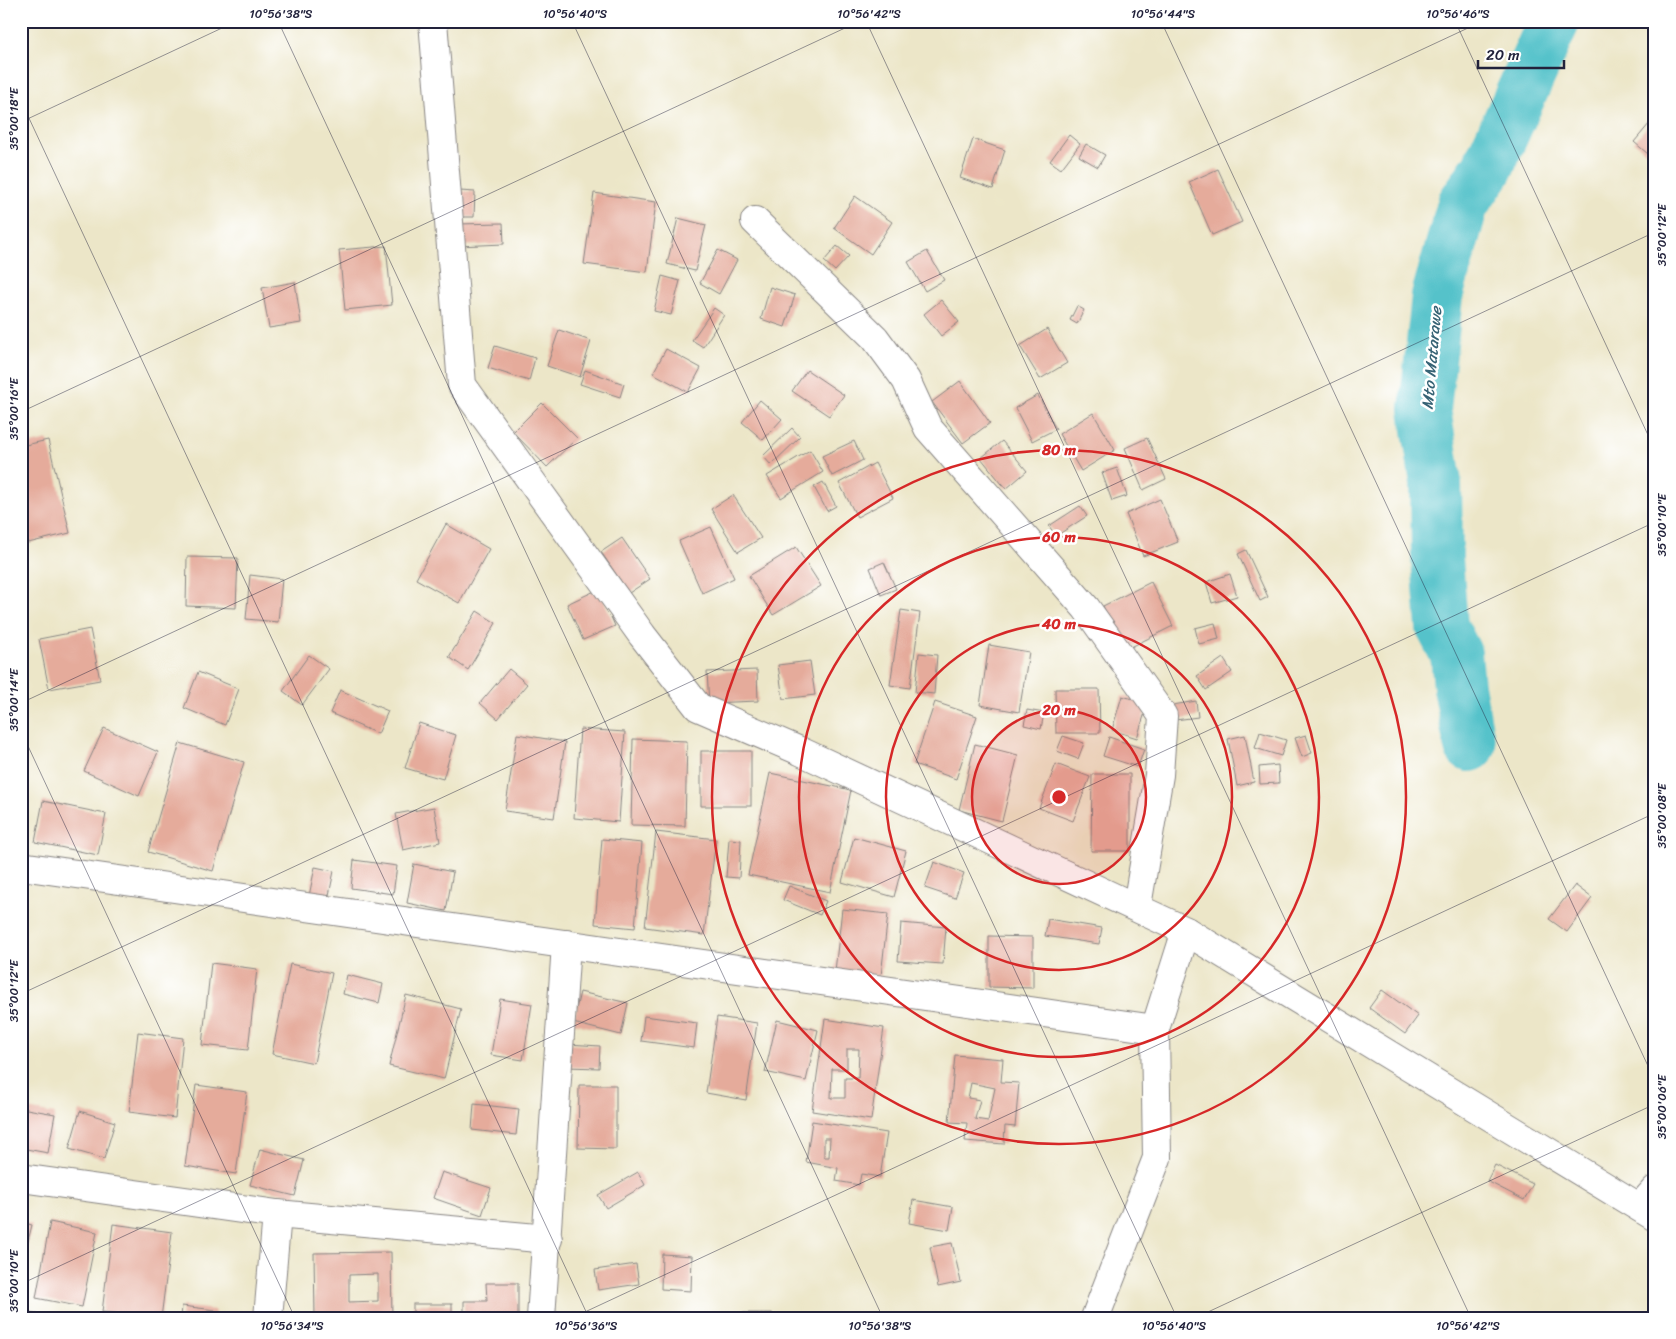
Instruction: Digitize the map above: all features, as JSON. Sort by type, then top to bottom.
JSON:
[{"type":"street","points":[[433,21],[462,385],[642,635],[698,708],[800,751],[1137,906],[1186,931],[1650,1205]]},
{"type":"street","points":[[755,221],[875,338],[906,380],[928,428],[1086,608],[1162,716],[1159,775],[1137,906]]},
{"type":"street","points":[[21,866],[1156,1029]]},
{"type":"street","points":[[1095,1318],[1157,1158],[1156,1029],[1186,931]]},
{"type":"street","points":[[542,1318],[566,944]]},
{"type":"street","points":[[21,1178],[277,1214],[548,1239]]},
{"type":"street","points":[[268,1318],[277,1214]]},
{"type":"building","points":[[1655,117],[1655,160],[1634,142]]},
{"type":"building","points":[[1069,135],[1080,144],[1061,169],[1050,161]]},
{"type":"building","points":[[973,139],[1005,150],[993,189],[960,178]]},
{"type":"building","points":[[1086,144],[1105,155],[1098,167],[1079,156]]},
{"type":"building","points":[[1218,169],[1242,222],[1212,235],[1189,182]]},
{"type":"building","points":[[460,191],[475,192],[474,217],[460,217]]},
{"type":"building","points":[[594,193],[656,202],[647,272],[584,264]]},
{"type":"building","points":[[855,196],[892,222],[871,254],[834,228]]},
{"type":"building","points":[[678,218],[706,225],[695,271],[667,264]]},
{"type":"building","points":[[503,223],[504,244],[458,246],[457,224]]},
{"type":"building","points":[[386,246],[392,305],[345,310],[339,250]]},
{"type":"building","points":[[837,246],[849,256],[835,271],[824,261]]},
{"type":"building","points":[[718,250],[737,260],[719,294],[700,283]]},
{"type":"building","points":[[927,251],[944,280],[925,291],[908,262]]},
{"type":"building","points":[[662,276],[680,281],[671,315],[654,311]]},
{"type":"building","points":[[295,282],[301,323],[269,328],[262,288]]},
{"type":"building","points":[[770,287],[795,295],[785,327],[761,319]]},
{"type":"building","points":[[941,300],[959,322],[941,336],[924,314]]},
{"type":"building","points":[[1077,306],[1084,310],[1077,324],[1070,320]]},
{"type":"building","points":[[714,308],[724,315],[703,347],[692,340]]},
{"type":"building","points":[[1047,329],[1067,363],[1040,379],[1020,346]]},
{"type":"building","points":[[559,330],[591,341],[580,377],[547,366]]},
{"type":"building","points":[[495,346],[535,358],[529,381],[488,368]]},
{"type":"building","points":[[666,349],[701,368],[688,392],[653,373]]},
{"type":"building","points":[[585,370],[624,384],[620,397],[580,384]]},
{"type":"building","points":[[807,370],[844,395],[829,416],[792,391]]},
{"type":"building","points":[[960,381],[990,423],[963,443],[932,402]]},
{"type":"building","points":[[1038,395],[1056,429],[1032,441],[1015,408]]},
{"type":"building","points":[[760,400],[782,419],[763,440],[742,422]]},
{"type":"building","points":[[542,403],[577,438],[547,467],[513,432]]},
{"type":"building","points":[[1093,413],[1115,450],[1081,471],[1059,434]]},
{"type":"building","points":[[792,428],[800,437],[771,465],[763,456]]},
{"type":"building","points":[[1147,438],[1166,479],[1143,490],[1125,448]]},
{"type":"building","points":[[48,440],[70,533],[28,543],[21,515],[21,446]]},
{"type":"building","points":[[854,441],[863,460],[832,476],[822,456]]},
{"type":"building","points":[[1002,441],[1027,471],[1006,489],[981,458]]},
{"type":"building","points":[[810,450],[823,472],[781,498],[767,476]]},
{"type":"building","points":[[875,463],[893,498],[857,517],[839,483]]},
{"type":"building","points":[[1117,468],[1127,496],[1112,501],[1102,473]]},
{"type":"building","points":[[823,482],[836,506],[827,511],[814,487]]},
{"type":"building","points":[[733,495],[761,538],[738,552],[711,509]]},
{"type":"building","points":[[1160,499],[1178,542],[1143,556],[1126,514]]},
{"type":"building","points":[[1080,506],[1087,516],[1056,536],[1049,526]]},
{"type":"building","points":[[446,524],[489,549],[459,603],[416,579]]},
{"type":"building","points":[[711,527],[734,578],[702,593],[679,541]]},
{"type":"building","points":[[622,538],[650,579],[629,593],[601,552]]},
{"type":"building","points":[[796,547],[821,586],[773,615],[749,576]]},
{"type":"building","points":[[1246,550],[1268,597],[1260,601],[1238,554]]},
{"type":"building","points":[[187,557],[238,558],[236,608],[186,606]]},
{"type":"building","points":[[884,562],[896,589],[881,595],[870,568]]},
{"type":"building","points":[[1230,574],[1237,596],[1212,603],[1206,582]]},
{"type":"building","points":[[250,575],[282,579],[278,622],[246,619]]},
{"type":"building","points":[[1151,582],[1173,626],[1125,650],[1103,606]]},
{"type":"building","points":[[599,589],[615,626],[583,640],[567,604]]},
{"type":"building","points":[[901,610],[920,613],[910,688],[890,685]]},
{"type":"building","points":[[477,611],[496,623],[468,670],[449,657]]},
{"type":"building","points":[[1215,623],[1219,639],[1199,644],[1195,628]]},
{"type":"building","points":[[90,629],[100,680],[49,689],[39,639]]},
{"type":"building","points":[[989,645],[1029,652],[1019,712],[980,705]]},
{"type":"building","points":[[919,653],[937,655],[934,694],[915,692]]},
{"type":"building","points":[[309,655],[329,669],[302,705],[283,691]]},
{"type":"building","points":[[1223,658],[1232,672],[1206,690],[1197,676]]},
{"type":"building","points":[[810,661],[815,695],[783,699],[778,665]]},
{"type":"building","points":[[509,669],[527,684],[498,719],[480,703]]},
{"type":"building","points":[[757,670],[758,701],[709,703],[707,672]]},
{"type":"building","points":[[198,672],[239,689],[225,725],[184,708]]},
{"type":"building","points":[[1055,689],[1099,689],[1100,733],[1056,733]]},
{"type":"building","points":[[340,690],[388,711],[378,734],[330,713]]},
{"type":"building","points":[[1122,696],[1148,703],[1137,738],[1112,730]]},
{"type":"building","points":[[1196,701],[1198,717],[1175,720],[1173,705]]},
{"type":"building","points":[[935,702],[977,716],[956,779],[914,764]]},
{"type":"building","points":[[1027,710],[1044,713],[1041,729],[1024,725]]},
{"type":"building","points":[[419,723],[456,735],[443,779],[405,768]]},
{"type":"building","points":[[104,728],[158,752],[139,796],[84,771]]},
{"type":"building","points":[[580,729],[625,732],[619,822],[574,818]]},
{"type":"building","points":[[1260,732],[1286,740],[1281,756],[1255,748]]},
{"type":"building","points":[[517,734],[565,742],[554,818],[505,811]]},
{"type":"building","points":[[1245,735],[1254,782],[1237,786],[1228,739]]},
{"type":"building","points":[[1306,735],[1312,753],[1302,757],[1295,738]]},
{"type":"building","points":[[1063,736],[1084,743],[1078,759],[1057,751]]},
{"type":"building","points":[[1109,737],[1144,749],[1138,767],[1103,756]]},
{"type":"building","points":[[633,739],[687,741],[685,826],[631,825]]},
{"type":"building","points":[[180,743],[244,762],[213,871],[148,852]]},
{"type":"building","points":[[975,744],[1018,755],[1002,821],[959,810]]},
{"type":"building","points":[[701,751],[751,751],[751,806],[701,806]]},
{"type":"building","points":[[1056,764],[1090,777],[1073,821],[1039,808]]},
{"type":"building","points":[[1278,765],[1279,783],[1260,784],[1259,767]]},
{"type":"building","points":[[770,773],[851,790],[830,892],[748,875]]},
{"type":"building","points":[[1092,774],[1130,774],[1130,851],[1091,851]]},
{"type":"building","points":[[43,801],[106,814],[98,855],[35,842]]},
{"type":"building","points":[[434,807],[440,842],[403,850],[396,814]]},
{"type":"building","points":[[656,832],[716,839],[704,935],[645,927]]},
{"type":"building","points":[[854,837],[906,851],[894,897],[842,882]]},
{"type":"building","points":[[602,839],[642,843],[635,928],[595,924]]},
{"type":"building","points":[[729,839],[741,840],[739,878],[726,877]]},
{"type":"building","points":[[354,860],[397,866],[393,894],[351,888]]},
{"type":"building","points":[[934,862],[964,873],[955,898],[925,888]]},
{"type":"building","points":[[414,864],[453,872],[446,911],[407,903]]},
{"type":"building","points":[[315,867],[334,871],[328,900],[309,896]]},
{"type":"building","points":[[1575,885],[1592,898],[1567,932],[1549,919]]},
{"type":"building","points":[[789,886],[826,901],[820,915],[783,900]]},
{"type":"building","points":[[842,909],[888,914],[881,976],[835,971]]},
{"type":"building","points":[[1048,919],[1102,928],[1099,944],[1045,936]]},
{"type":"building","points":[[901,923],[946,927],[943,964],[898,961]]},
{"type":"building","points":[[989,936],[1033,937],[1033,988],[989,987]]},
{"type":"building","points":[[211,963],[257,969],[248,1050],[202,1045]]},
{"type":"building","points":[[290,964],[332,973],[314,1063],[272,1054]]},
{"type":"building","points":[[347,975],[383,984],[379,1003],[343,994]]},
{"type":"building","points":[[1382,990],[1418,1016],[1405,1034],[1369,1008]]},
{"type":"building","points":[[580,992],[628,1003],[621,1035],[573,1023]]},
{"type":"building","points":[[406,995],[461,1009],[444,1079],[389,1066]]},
{"type":"building","points":[[500,999],[532,1004],[523,1060],[491,1055]]},
{"type":"building","points":[[644,1016],[697,1023],[694,1048],[641,1041]]},
{"type":"building","points":[[717,1017],[757,1023],[746,1100],[706,1093]]},
{"type":"building","points":[[825,1019],[884,1028],[871,1120],[812,1111]],"holes":[[[847,1049],[859,1049],[858,1078],[845,1078],[845,1098],[831,1098],[832,1069],[847,1069]]]},
{"type":"building","points":[[777,1020],[818,1030],[806,1081],[765,1072]]},
{"type":"building","points":[[138,1032],[183,1038],[175,1118],[129,1112]]},
{"type":"building","points":[[568,1044],[600,1046],[599,1068],[566,1067]]},
{"type":"building","points":[[955,1055],[1003,1059],[1001,1082],[1019,1083],[1015,1127],[1005,1126],[1004,1144],[965,1141],[967,1123],[949,1122]],"holes":[[[971,1083],[995,1088],[988,1121],[975,1119],[980,1100],[968,1098]]]},
{"type":"building","points":[[196,1085],[247,1092],[236,1174],[185,1166]]},
{"type":"building","points":[[579,1085],[616,1085],[616,1149],[578,1148]]},
{"type":"building","points":[[474,1104],[519,1109],[516,1135],[472,1130]]},
{"type":"building","points":[[21,1108],[55,1114],[48,1153],[21,1148]]},
{"type":"building","points":[[80,1111],[115,1122],[104,1159],[69,1149]]},
{"type":"building","points":[[812,1121],[887,1133],[880,1177],[861,1174],[859,1185],[836,1181],[838,1168],[806,1162]],"holes":[[[824,1138],[830,1138],[829,1157],[824,1157]]]},
{"type":"building","points":[[260,1149],[304,1160],[295,1196],[250,1185]]},
{"type":"building","points":[[1495,1165],[1533,1184],[1524,1200],[1487,1181]]},
{"type":"building","points":[[442,1172],[491,1188],[482,1215],[433,1198]]},
{"type":"building","points":[[638,1172],[645,1185],[606,1208],[598,1195]]},
{"type":"building","points":[[913,1200],[953,1207],[949,1230],[909,1223]]},
{"type":"building","points":[[21,1222],[32,1225],[22,1265],[21,1265]]},
{"type":"building","points":[[50,1222],[97,1232],[82,1307],[36,1298]]},
{"type":"building","points":[[113,1224],[172,1232],[161,1318],[102,1312]]},
{"type":"building","points":[[952,1243],[961,1282],[938,1287],[930,1247]]},
{"type":"building","points":[[391,1252],[392,1318],[315,1318],[314,1253]],"holes":[[[378,1274],[378,1301],[349,1302],[349,1275]]]},
{"type":"building","points":[[662,1254],[692,1256],[691,1291],[661,1289]]},
{"type":"building","points":[[636,1264],[639,1284],[598,1290],[595,1270]]},
{"type":"building","points":[[486,1283],[518,1283],[518,1318],[464,1318],[464,1301],[487,1301]]},
{"type":"building","points":[[413,1304],[452,1304],[452,1318],[413,1318]]},
{"type":"building","points":[[182,1306],[215,1310],[214,1318],[181,1318]]},
{"type":"building","points":[[21,1309],[46,1317],[46,1318],[21,1318]]},
{"type":"building","points":[[733,1313],[772,1313],[772,1318],[733,1318]]},
{"type":"waterway","name":"Mto Matarawe","points":[[1470,746],[1459,687],[1456,654],[1442,627],[1437,558],[1436,483],[1425,409],[1437,296],[1463,204],[1487,169],[1554,21]]}]
